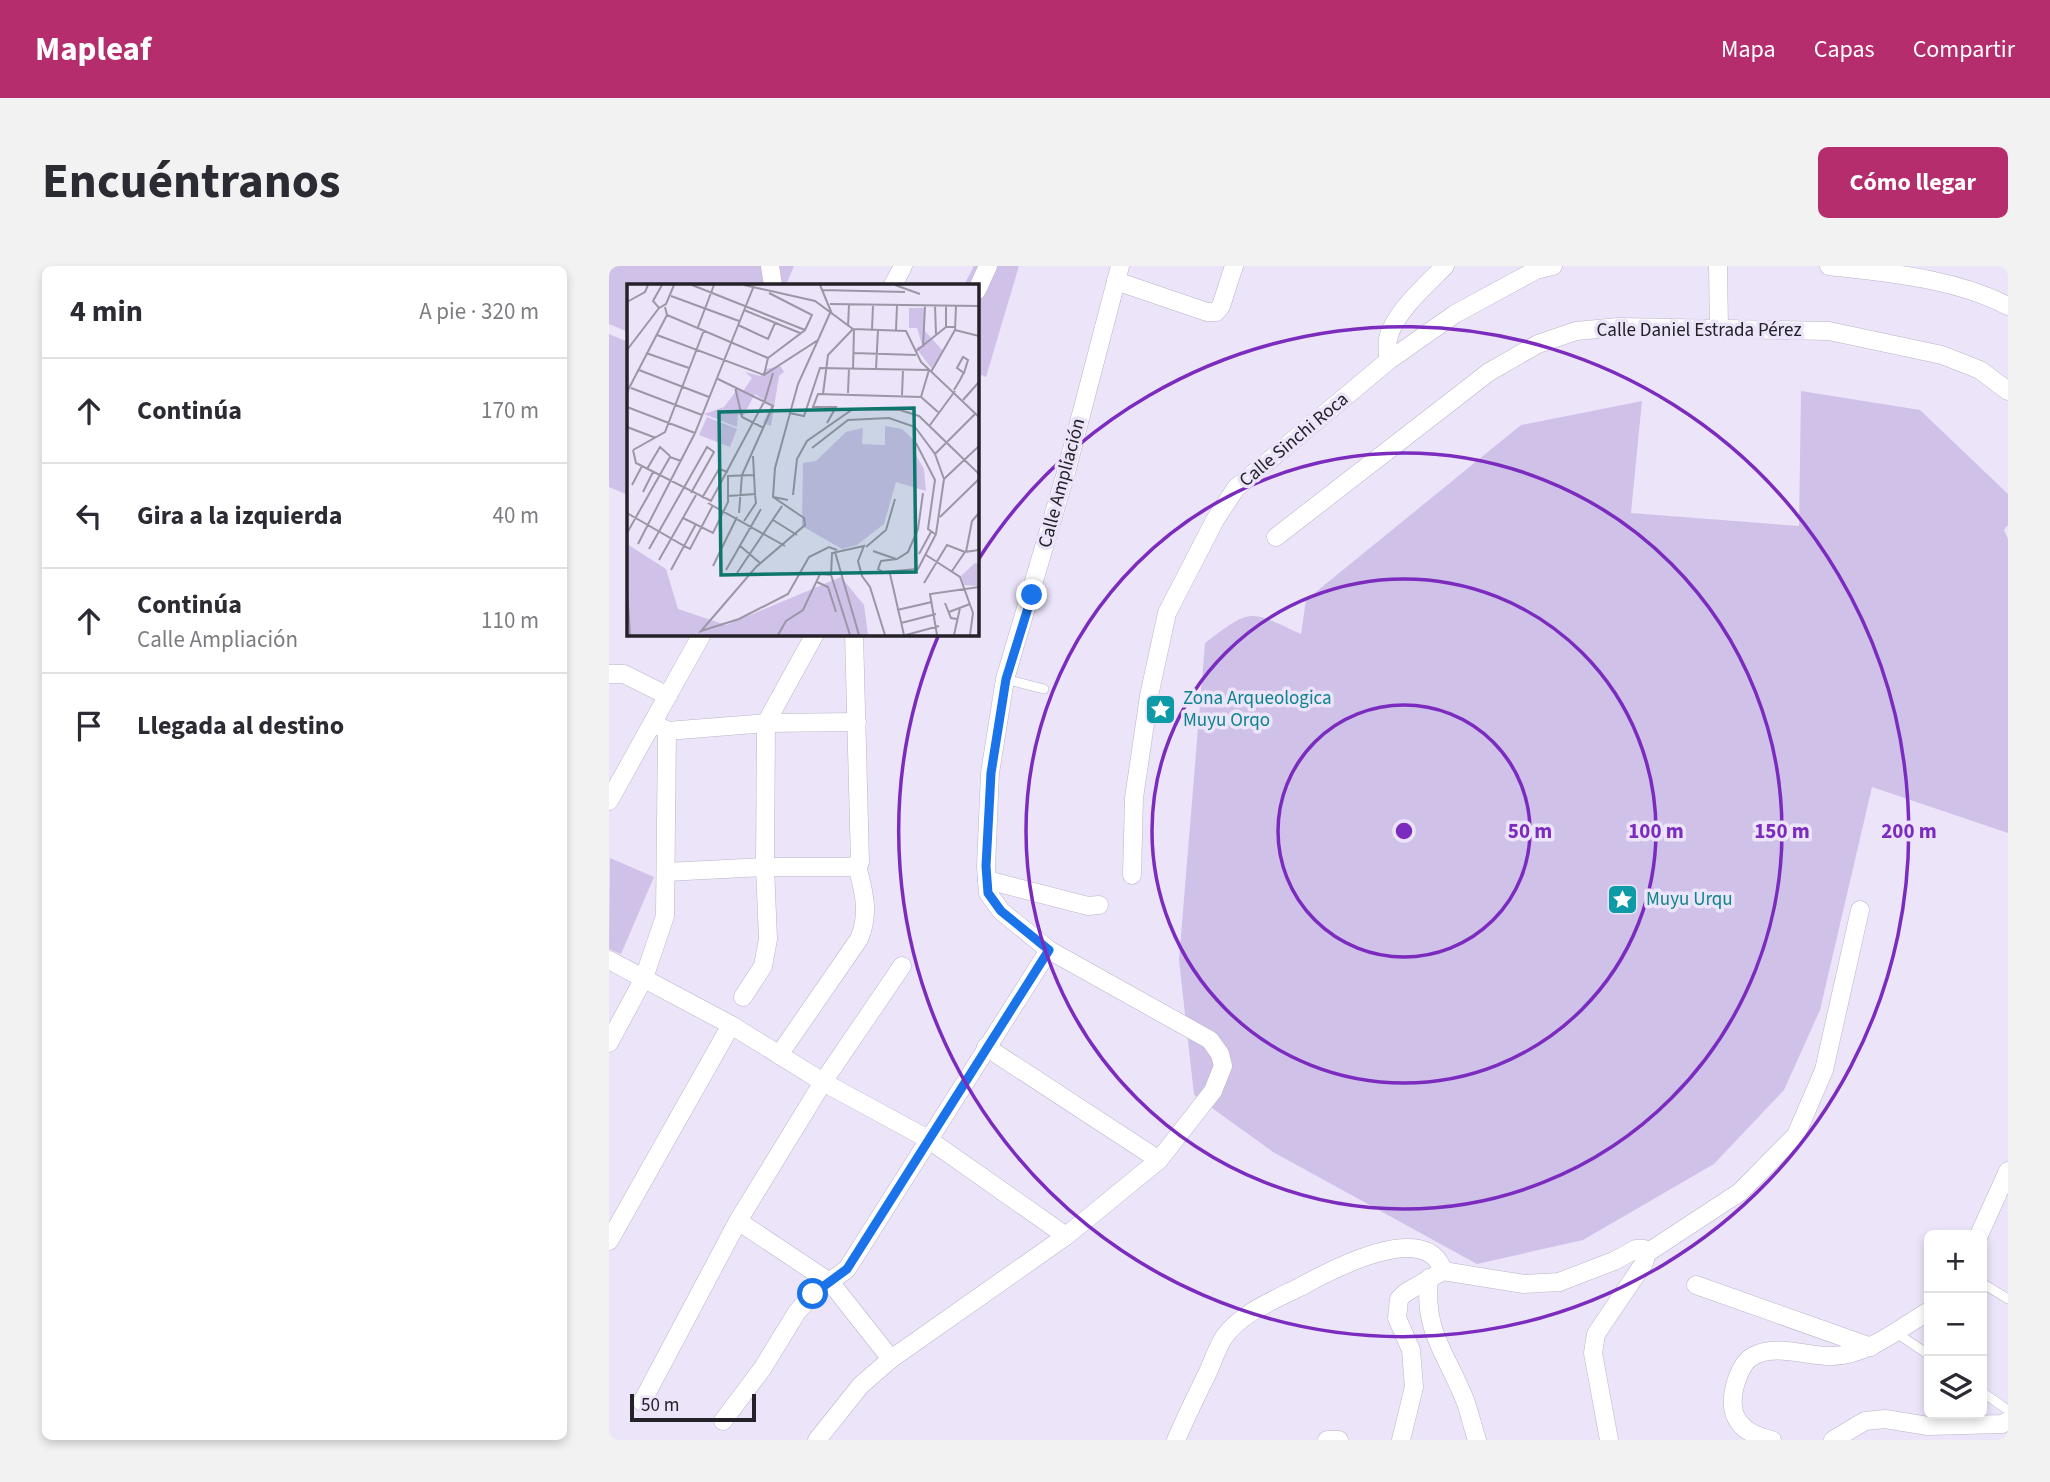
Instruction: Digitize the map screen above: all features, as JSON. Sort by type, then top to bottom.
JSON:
[{"type":"street","points":[[769,266],[773,284]]},
{"type":"street","points":[[894,284],[903,266]]},
{"type":"street","points":[[978,288],[988,266]]},
{"type":"street","points":[[1118,274],[1207,312],[1216,312],[1221,306],[1234,266]]},
{"type":"street","points":[[1388,361],[1388,340],[1394,325],[1408,305],[1445,266]]},
{"type":"street","name":"Calle Sinchi Roca","points":[[1132,875],[1135,799],[1149,696],[1167,613],[1215,520],[1236,488],[1388,361],[1455,314],[1536,270],[1553,266]]},
{"type":"street","points":[[1718,266],[1719,328]]},
{"type":"street","points":[[1829,266],[1909,276],[1990,297],[2008,306]]},
{"type":"street","name":"Calle Ampliación","points":[[987,873],[991,773],[1006,679],[1062,489],[1118,274]]},
{"type":"street","name":"Calle Daniel Estrada Pérez","points":[[1276,537],[1489,372],[1538,344],[1576,331],[1619,327],[1829,331],[1942,355],[1980,370],[2008,391]]},
{"type":"street","points":[[609,1044],[644,978],[665,916],[666,872],[660,726],[668,696],[701,635]]},
{"type":"street","points":[[743,996],[763,967],[768,939],[765,867],[766,723],[814,635]]},
{"type":"street","points":[[779,1055],[859,939],[865,926],[866,905],[857,866],[860,862],[854,635]]},
{"type":"street","points":[[609,674],[624,674],[668,696]]},
{"type":"street","points":[[660,726],[857,722]]},
{"type":"street","points":[[609,801],[660,726]]},
{"type":"street","points":[[666,872],[857,866]]},
{"type":"street","points":[[817,1440],[861,1385],[891,1359],[1066,1236],[1159,1160],[1213,1091],[1223,1066],[1220,1054],[1210,1040],[1049,950],[1001,911],[988,893],[987,873],[1088,906],[1099,905]]},
{"type":"street","points":[[1609,1440],[1593,1353],[1596,1334],[1644,1264],[1647,1253],[1740,1192],[1795,1135],[1824,1070],[1860,910]]},
{"type":"street","points":[[723,1421],[762,1369],[797,1312],[813,1294],[847,1269],[1049,950]]},
{"type":"street","points":[[609,960],[731,1025],[823,1082],[928,1139],[1066,1236]]},
{"type":"street","points":[[642,1402],[738,1221],[823,1082],[902,966]]},
{"type":"street","points":[[609,1241],[731,1025]]},
{"type":"street","points":[[986,1047],[1159,1160]]},
{"type":"street","points":[[1981,1230],[2008,1171]]},
{"type":"street","points":[[738,1221],[831,1283],[891,1359]]},
{"type":"street","points":[[1176,1440],[1224,1337],[1241,1320],[1353,1260],[1383,1251],[1409,1248],[1424,1250],[1435,1256],[1436,1275],[1427,1300],[1433,1329],[1466,1402],[1477,1440]]},
{"type":"street","points":[[1401,1440],[1414,1387],[1411,1350],[1397,1318],[1399,1299],[1405,1293],[1436,1275],[1524,1284],[1559,1282],[1614,1261],[1636,1249],[1644,1249],[1647,1253]]},
{"type":"street","points":[[1696,1285],[1871,1347]]},
{"type":"street","points":[[1772,1440],[1741,1425],[1732,1410],[1733,1393],[1741,1369],[1752,1356],[1769,1351],[1834,1356],[1871,1347],[1924,1314]]},
{"type":"street","points":[[1833,1440],[1865,1421],[1885,1419],[1928,1426],[2002,1424],[2008,1421]]},
{"type":"street","points":[[1327,1440],[1339,1440]]},
{"type":"lane","points":[[1006,679],[1044,689]]},
{"type":"lane","points":[[1987,1286],[2008,1299]]},
{"type":"lane","points":[[1895,1332],[1924,1352]]},
{"type":"lane","points":[[1987,1395],[2008,1410]]},
{"type":"shaded area","points":[[609,266],[794,266],[786,284],[627,284],[627,332],[609,324]]},
{"type":"shaded area","points":[[974,266],[1019,266],[986,377],[978,373],[978,284],[965,284]]},
{"type":"shaded area","points":[[609,334],[627,342],[627,495],[609,487]]},
{"type":"shaded area","points":[[1801,391],[1920,410],[2008,494],[2008,525],[2004,530],[2008,539],[2008,833],[1872,787],[1820,1010],[1784,1090],[1714,1164],[1583,1240],[1477,1264],[1273,1152],[1194,1095],[1179,960],[1205,643],[1233,623],[1251,616],[1271,620],[1301,634],[1306,600],[1521,425],[1642,401],[1631,513],[1799,526]]},
{"type":"shaded area","points":[[610,858],[654,877],[621,954],[609,949]]},
{"type":"place","name":"Zona Arqueologica Muyu Orqo","points":[[1160,709]]},
{"type":"place","name":"Muyu Urqu","points":[[1623,899]]},
{"type":"route","points":[[813,1294],[847,1269],[1049,950],[1001,911],[988,893],[986,866],[991,773],[1006,679],[1032,595]]}]
